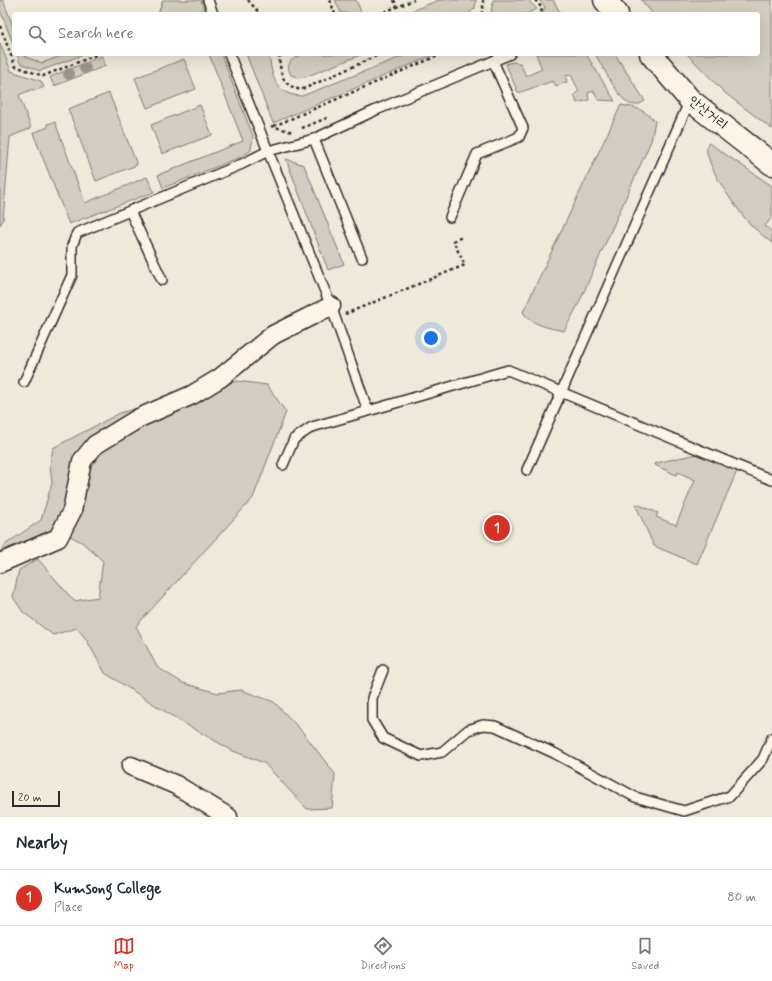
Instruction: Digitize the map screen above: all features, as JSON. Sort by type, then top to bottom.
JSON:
[{"type":"main road","points":[[605,0],[615,12]]},
{"type":"main road","name":"안산거리","points":[[652,56],[690,100],[772,164]]},
{"type":"street","points":[[0,563],[58,538],[72,511],[82,461],[95,445],[139,418],[192,395],[220,378],[273,335],[333,312]]},
{"type":"street","points":[[131,766],[176,785],[228,817]]},
{"type":"lane","points":[[208,0],[212,12]]},
{"type":"lane","points":[[230,56],[333,312],[368,411]]},
{"type":"lane","points":[[24,382],[72,275],[72,246],[77,233],[242,164],[268,151],[314,139],[376,110],[505,56]]},
{"type":"lane","points":[[450,218],[477,154],[520,137],[523,128],[493,61]]},
{"type":"lane","points":[[527,470],[690,100]]},
{"type":"lane","points":[[314,139],[362,258]]},
{"type":"lane","points":[[130,211],[162,280]]},
{"type":"lane","points":[[283,465],[294,439],[312,427],[508,370],[772,480]]},
{"type":"lane","points":[[383,670],[372,698],[372,720],[382,738],[421,756],[442,752],[468,730],[483,725],[495,726],[554,753],[635,797],[684,811],[730,796],[763,759],[772,738]]},
{"type":"path","points":[[248,0],[258,12]]},
{"type":"path","points":[[330,0],[334,12]]},
{"type":"path","points":[[394,0],[397,7]]},
{"type":"path","points":[[384,12],[414,0]]},
{"type":"path","points":[[482,12],[483,0]]},
{"type":"path","points":[[535,0],[542,8],[541,12]]},
{"type":"path","points":[[0,26],[15,66],[43,76],[94,56]]},
{"type":"path","points":[[279,56],[282,78],[291,87],[301,90],[377,56]]},
{"type":"path","points":[[273,126],[437,56]]},
{"type":"path","points":[[301,128],[330,116]]},
{"type":"path","points":[[269,125],[294,132]]},
{"type":"path","points":[[333,312],[465,265],[453,241],[462,237]]},
{"type":"shaded area","points":[[0,0],[3,0],[12,24],[12,41],[0,10]]},
{"type":"shaded area","points":[[163,0],[201,0],[204,9],[197,12],[159,12]]},
{"type":"shaded area","points":[[335,0],[356,0],[361,12],[341,12]]},
{"type":"shaded area","points":[[439,0],[476,0],[475,8],[471,12],[409,12]]},
{"type":"shaded area","points":[[493,0],[528,0],[537,9],[530,12],[491,12]]},
{"type":"shaded area","points":[[539,0],[553,0],[560,12],[543,12],[545,7]]},
{"type":"shaded area","points":[[641,0],[772,0],[772,129],[725,93],[689,56],[760,56],[760,12],[651,12]]},
{"type":"shaded area","points":[[0,43],[11,71],[41,81],[44,87],[34,91],[33,89],[19,95],[31,128],[10,137],[3,220],[0,225]]},
{"type":"shaded area","points":[[18,56],[25,56],[42,63],[61,56],[80,56],[40,71],[20,63]]},
{"type":"shaded area","points":[[102,56],[105,66],[54,86],[50,77]]},
{"type":"shaded area","points":[[210,56],[222,56],[253,136],[251,150],[243,156],[163,188],[158,175],[243,141]]},
{"type":"shaded area","points":[[247,56],[269,56],[274,77],[280,88],[293,95],[302,96],[403,56],[431,56],[273,123]]},
{"type":"shaded area","points":[[358,56],[299,78],[291,75],[289,71],[289,64],[296,57]]},
{"type":"shaded area","points":[[537,56],[587,56],[615,101],[598,100],[594,91],[588,93],[589,100],[577,103],[574,95],[579,91],[571,75],[566,76],[567,82],[556,86],[553,81],[518,93],[506,64],[512,62],[520,63],[526,76],[542,69]]},
{"type":"shaded area","points":[[596,56],[616,56],[645,101],[640,104],[630,104],[621,96]]},
{"type":"shaded area","points":[[184,59],[196,89],[147,108],[135,78]]},
{"type":"shaded area","points":[[109,93],[137,165],[96,181],[68,109]]},
{"type":"shaded area","points":[[200,105],[212,135],[162,154],[151,125]]},
{"type":"shaded area","points":[[621,105],[639,109],[655,121],[651,141],[578,305],[564,331],[535,323],[523,312]]},
{"type":"shaded area","points":[[55,122],[85,203],[147,177],[154,192],[69,224],[33,133],[48,127],[47,124]]},
{"type":"shaded area","points":[[709,143],[772,186],[772,217],[765,226],[772,232],[772,243],[753,227],[723,188],[716,176],[707,153],[707,145]]},
{"type":"shaded area","points":[[286,159],[304,165],[344,264],[328,270]]},
{"type":"shaded area","points":[[237,381],[267,385],[286,412],[253,498],[136,626],[157,667],[183,683],[218,693],[241,690],[274,702],[301,730],[335,774],[332,808],[307,809],[264,763],[233,751],[180,721],[105,673],[86,639],[77,628],[53,635],[23,612],[13,597],[19,570],[38,559],[74,601],[98,597],[103,561],[83,543],[63,532],[41,534],[0,555],[0,552],[6,544],[41,520],[52,483],[50,465],[53,448],[120,413]]},
{"type":"shaded area","points":[[697,454],[737,471],[697,564],[654,546],[636,506],[637,504],[658,513],[656,517],[676,525],[695,480],[678,472],[676,475],[655,465],[656,463]]},
{"type":"place","name":"Kumsong College","points":[[497,528]]}]
